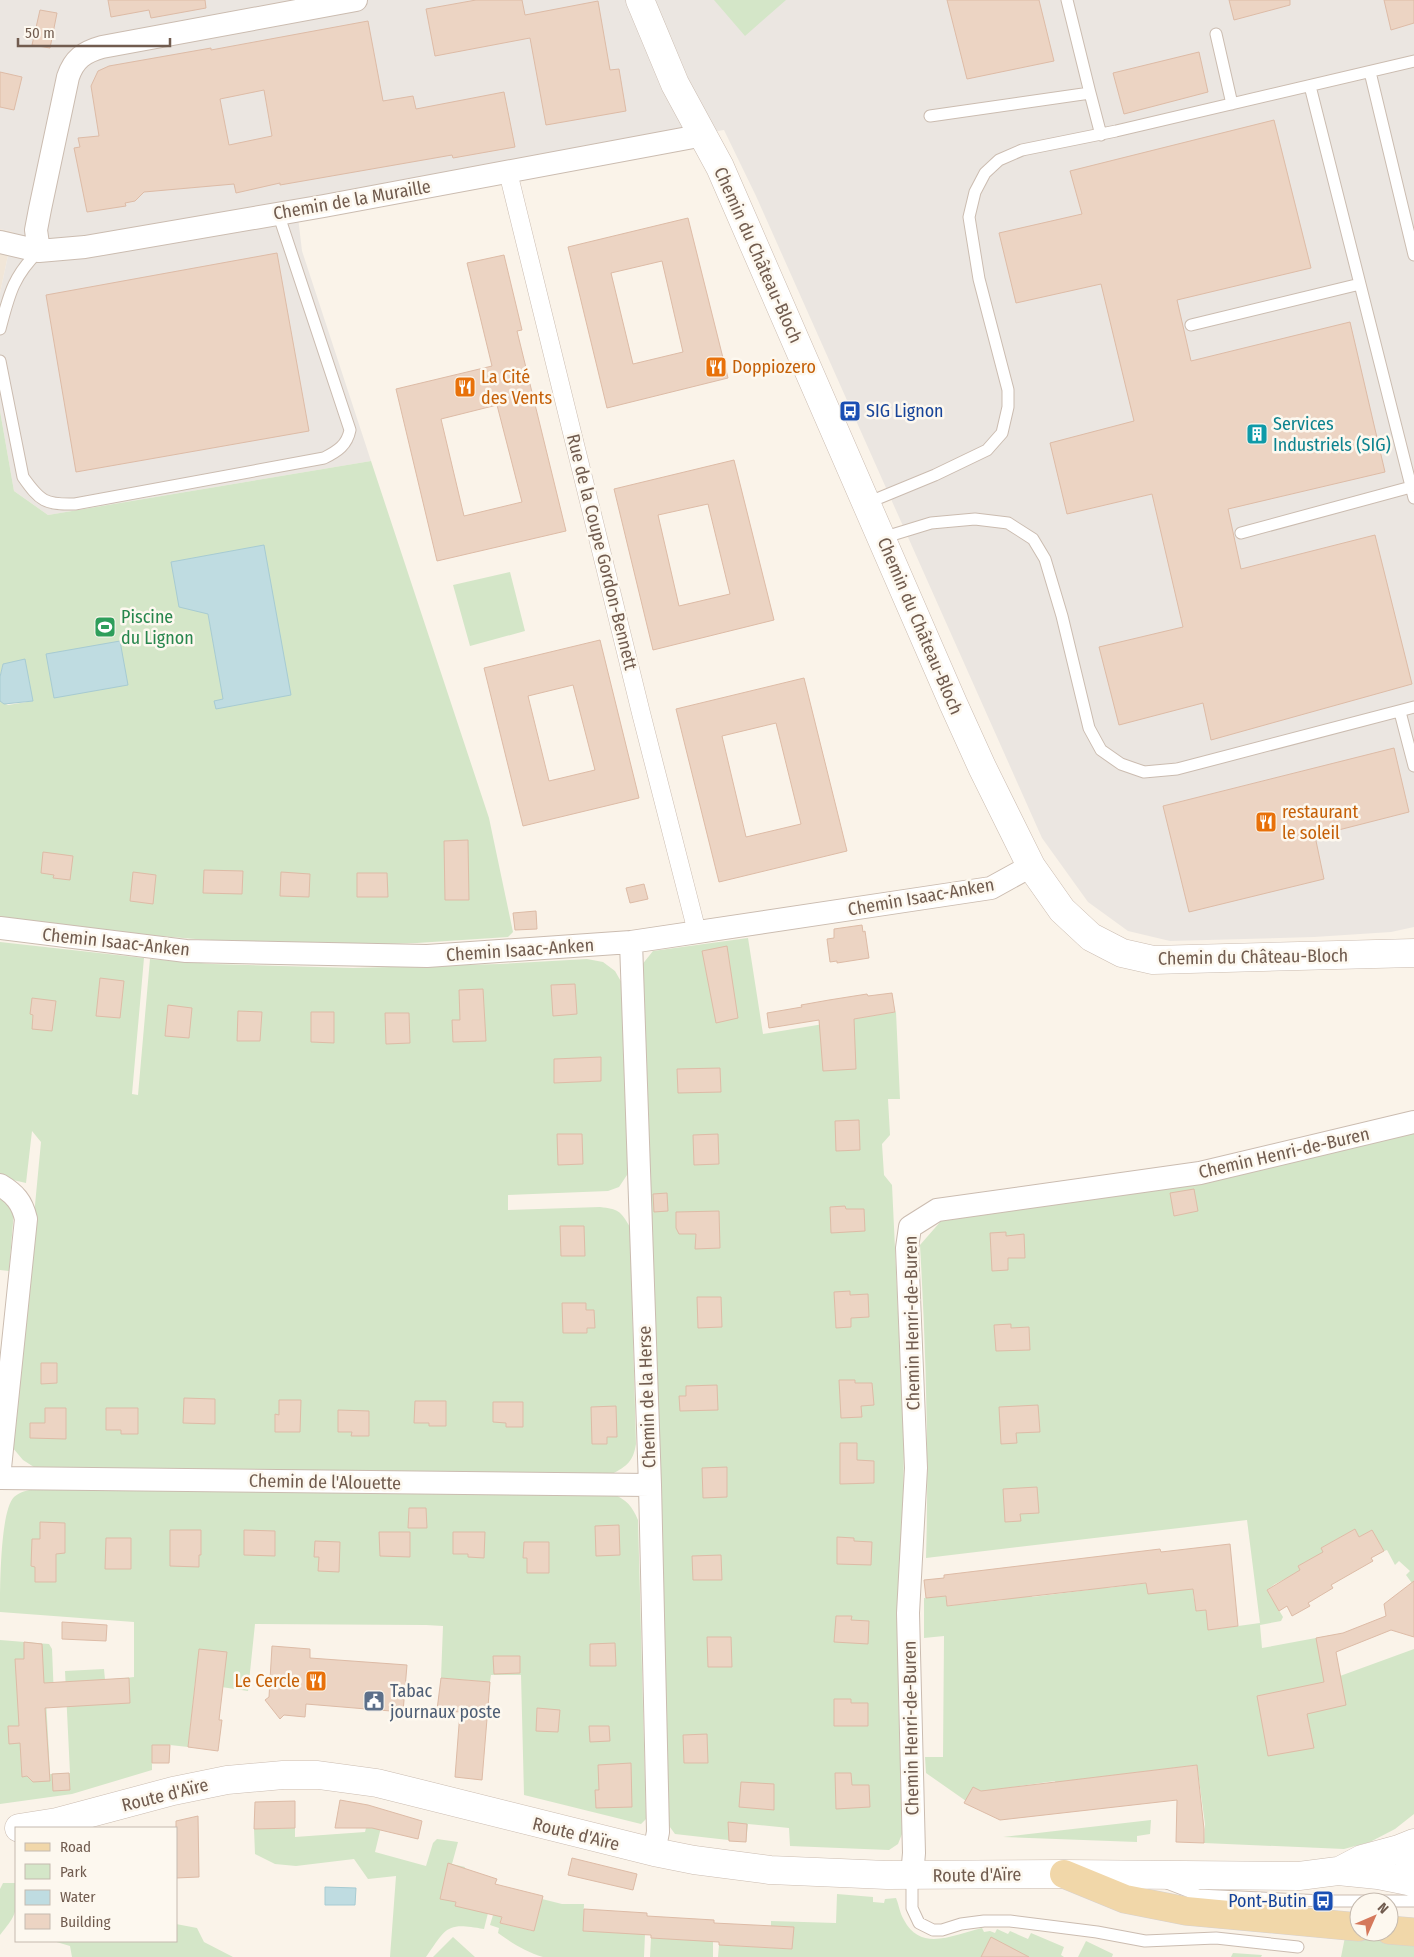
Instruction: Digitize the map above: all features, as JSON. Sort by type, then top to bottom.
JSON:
[{"type":"main road","points":[[1064,1874],[1126,1899],[1186,1911],[1349,1926]]},
{"type":"main road","points":[[1399,1931],[1414,1932]]},
{"type":"street","points":[[40,250],[36,230],[38,216],[68,77],[77,59],[87,52],[102,47],[356,0]]},
{"type":"street","name":"Chemin du Château-Bloch","points":[[640,0],[675,84],[720,168],[982,767],[1032,866],[1053,898],[1077,926],[1105,946],[1139,958],[1171,960],[1414,953]]},
{"type":"street","name":"Chemin de la Muraille","points":[[0,242],[40,250],[85,247],[508,172],[704,135]]},
{"type":"street","name":"Rue de la Coupe Gordon-Bennett","points":[[508,172],[697,932]]},
{"type":"street","name":"Chemin Isaac-Anken","points":[[0,928],[186,950],[427,956],[631,942],[991,888],[1032,866]]},
{"type":"street","name":"Chemin de la Herse","points":[[631,942],[650,1485],[658,1832],[654,1852]]},
{"type":"street","name":"Chemin Henri-de-Buren","points":[[912,1876],[914,1843],[908,1613],[916,1468],[907,1248],[910,1227],[937,1210],[1200,1174],[1414,1122]]},
{"type":"street","points":[[0,1185],[18,1199],[23,1207],[26,1220],[0,1468]]},
{"type":"street","name":"Chemin de l'Alouette","points":[[0,1478],[650,1485]]},
{"type":"street","name":"Route d'Aïre","points":[[24,1827],[57,1822],[173,1791],[227,1780],[283,1774],[377,1783],[654,1852],[694,1860],[770,1870],[912,1876],[1064,1874],[1299,1876],[1338,1871],[1378,1875],[1414,1889]]},
{"type":"street","name":"Route d'Aïre","points":[[0,1830],[15,1828]]},
{"type":"street","name":"Route d'Aïre","points":[[1338,1871],[1362,1859],[1414,1843]]},
{"type":"street","points":[[1414,1850],[1409,1865],[1414,1889]]},
{"type":"lane","points":[[1067,0],[1100,135]]},
{"type":"lane","points":[[1216,34],[1232,104]]},
{"type":"lane","points":[[867,503],[935,475],[987,450],[1002,434],[1008,407],[1008,390],[979,279],[968,218],[975,192],[985,173],[1000,160],[1022,150],[1100,135],[1414,61]]},
{"type":"lane","points":[[1370,72],[1414,255]]},
{"type":"lane","points":[[1242,534],[1413,492],[1310,86]]},
{"type":"lane","points":[[930,116],[1090,93]]},
{"type":"lane","points":[[0,361],[23,478],[33,491],[55,505],[74,504],[324,458],[338,450],[348,440],[350,430],[278,213]]},
{"type":"lane","points":[[0,329],[9,294],[16,279],[40,250]]},
{"type":"lane","points":[[1191,325],[1360,284]]},
{"type":"lane","points":[[882,538],[931,523],[975,519],[1008,523],[1033,539],[1045,559],[1062,616],[1088,728],[1101,750],[1121,764],[1144,772],[1177,769],[1414,707]]},
{"type":"lane","points":[[1400,712],[1414,766]]},
{"type":"lane","name":"Route d'Aïre","points":[[1142,1874],[1198,1895],[1323,1901],[1414,1889]]},
{"type":"lane","points":[[912,1876],[912,1908],[919,1923],[933,1930],[942,1930],[961,1924],[984,1921],[1010,1921],[1097,1932],[1144,1941],[1216,1938],[1298,1947]]},
{"type":"shaded area","points":[[0,0],[1414,0],[1414,927],[1391,932],[1314,937],[1170,941],[1128,931],[1088,902],[1042,838],[756,196],[724,130],[296,200],[302,251],[371,461],[48,515],[14,491],[0,411],[0,293],[13,232],[0,229]]},
{"type":"shaded area","points":[[0,229],[13,232],[0,293]]},
{"type":"green space","points":[[714,0],[786,0],[745,36]]},
{"type":"green space","name":"Piscine du Lignon","points":[[0,411],[14,491],[48,515],[371,461],[489,818],[513,932],[508,937],[417,943],[260,943],[103,931],[0,917],[0,701],[8,705],[33,701],[3,664],[0,677]],"holes":[[[208,614],[291,695],[224,700]]]},
{"type":"green space","points":[[510,572],[525,631],[470,646],[453,585]]},
{"type":"green space","points":[[748,938],[763,1034],[896,1012],[900,1099],[888,1099],[890,1135],[882,1144],[884,1175],[892,1185],[904,1438],[898,1681],[902,1834],[898,1844],[889,1850],[790,1846],[789,1828],[748,1824],[746,1842],[675,1834],[667,1823],[641,966],[653,951]]},
{"type":"green space","points":[[0,942],[144,958],[132,1094],[138,1095],[150,959],[213,964],[353,968],[500,964],[587,959],[603,962],[615,971],[623,985],[629,1172],[619,1187],[608,1191],[508,1195],[508,1210],[600,1207],[618,1212],[624,1217],[630,1227],[636,1444],[633,1455],[628,1463],[612,1474],[37,1469],[23,1460],[12,1447],[41,1142],[32,1131],[26,1183],[0,1177]]},
{"type":"green space","points":[[1414,1132],[1414,1586],[1406,1575],[1410,1571],[1399,1561],[1395,1565],[1387,1550],[1384,1551],[1372,1530],[1359,1537],[1355,1529],[1321,1548],[1325,1555],[1315,1557],[1298,1566],[1301,1571],[1267,1590],[1283,1617],[1281,1621],[1260,1625],[1262,1648],[1332,1635],[1340,1676],[1414,1649],[1414,1814],[1395,1829],[1370,1842],[1344,1849],[1204,1843],[1205,1824],[1197,1765],[1065,1781],[1057,1795],[1055,1781],[999,1789],[999,1800],[973,1787],[966,1801],[926,1773],[925,1757],[943,1757],[944,1636],[924,1638],[924,1598],[946,1596],[947,1606],[1004,1600],[1003,1589],[1030,1587],[1032,1597],[1088,1590],[1087,1579],[1105,1578],[1107,1588],[1164,1581],[1212,1565],[1193,1593],[1196,1611],[1206,1610],[1209,1630],[1260,1623],[1247,1520],[926,1558],[926,1402],[920,1245],[941,1221],[1194,1184]]},
{"type":"green space","points":[[0,1198],[7,1200],[14,1211],[9,1271],[0,1270]]},
{"type":"green space","points":[[35,1489],[613,1494],[618,1496],[629,1504],[638,1520],[646,1819],[641,1824],[524,1795],[521,1675],[491,1675],[490,1682],[441,1678],[443,1626],[426,1625],[255,1624],[248,1691],[195,1683],[188,1747],[170,1745],[169,1763],[152,1763],[152,1770],[72,1794],[0,1804],[0,1640],[49,1644],[52,1649],[54,1698],[46,1699],[50,1774],[70,1773],[65,1671],[104,1669],[105,1680],[134,1677],[134,1622],[0,1612],[3,1533],[9,1505],[16,1495]]},
{"type":"green space","points":[[371,1807],[385,1811],[375,1852],[426,1866],[433,1843],[437,1839],[458,1842],[452,1864],[465,1867],[455,1905],[488,1913],[484,1929],[462,1926],[454,1927],[444,1933],[426,1957],[390,1957],[396,1876],[368,1879],[354,1859],[296,1866],[275,1864],[255,1854],[254,1829],[295,1828],[295,1837],[365,1832]]},
{"type":"green space","points":[[1151,1820],[1150,1834],[1137,1836],[1137,1842],[1003,1837]]},
{"type":"green space","points":[[3,1883],[15,1883],[15,1911],[11,1921],[0,1935],[0,1889]]},
{"type":"green space","points":[[837,1894],[873,1897],[873,1902],[884,1903],[885,1899],[896,1898],[901,1915],[911,1930],[929,1939],[950,1937],[982,1928],[984,1932],[990,1931],[995,1933],[997,1929],[1008,1934],[1010,1931],[1028,1939],[1031,1933],[1064,1947],[1061,1955],[1064,1957],[718,1957],[719,1945],[792,1949],[793,1927],[771,1926],[771,1921],[836,1923]]},
{"type":"green space","points":[[542,1899],[562,1904],[584,1904],[583,1931],[645,1934],[644,1957],[543,1957],[514,1944],[498,1933],[499,1928],[490,1925],[493,1915],[506,1900],[500,1923],[533,1931]]},
{"type":"green space","points":[[178,1924],[197,1928],[204,1942],[233,1957],[72,1957],[70,1946],[56,1942],[178,1942]]},
{"type":"green space","points":[[453,1937],[475,1957],[433,1957]]},
{"type":"green space","points":[[1345,1937],[1349,1937],[1349,1942],[1414,1944],[1414,1957],[1341,1957]]},
{"type":"green space","points":[[651,1938],[713,1941],[713,1957],[650,1957]]},
{"type":"green space","points":[[1086,1941],[1113,1954],[1112,1957],[1078,1957]]},
{"type":"green space","points":[[1233,1953],[1262,1955],[1261,1957],[1231,1957]]},
{"type":"water","points":[[264,545],[291,695],[216,709],[214,701],[223,699],[208,614],[179,607],[171,562]]},
{"type":"water","points":[[120,641],[128,685],[54,698],[46,654]]},
{"type":"water","points":[[25,659],[33,701],[4,704],[0,701],[0,677],[3,664]]},
{"type":"water","points":[[325,1887],[356,1888],[355,1905],[325,1905]]},
{"type":"building","points":[[108,0],[205,0],[206,8],[151,18],[149,10],[111,17]]},
{"type":"building","points":[[476,0],[522,0],[525,15],[598,1],[610,70],[619,69],[626,111],[546,125],[530,38],[435,56],[426,9]]},
{"type":"building","points":[[947,0],[1039,0],[1054,61],[967,79]]},
{"type":"building","points":[[1229,0],[1290,0],[1290,5],[1234,20]]},
{"type":"building","points":[[1384,0],[1414,0],[1414,23],[1391,30]]},
{"type":"building","points":[[40,10],[57,13],[50,48],[32,45]]},
{"type":"building","points":[[368,21],[383,101],[413,96],[416,109],[504,92],[515,147],[453,158],[452,155],[280,185],[280,183],[236,193],[234,184],[144,192],[135,201],[125,203],[126,206],[87,212],[74,148],[80,147],[78,138],[99,136],[91,86],[98,71],[109,66],[211,48],[211,50]],"holes":[[[264,90],[272,136],[229,145],[220,99]]]},
{"type":"building","points":[[1199,52],[1208,92],[1124,114],[1113,73]]},
{"type":"building","points":[[0,72],[22,77],[14,110],[0,107]]},
{"type":"building","name":"Services Industriels (SIG)","points":[[1274,120],[1311,268],[1177,300],[1191,361],[1350,322],[1385,472],[1228,509],[1241,569],[1375,535],[1412,684],[1211,740],[1203,703],[1119,725],[1099,647],[1183,627],[1152,494],[1067,514],[1050,443],[1134,421],[1101,284],[1016,303],[999,233],[1082,214],[1070,171]]},
{"type":"building","points":[[688,218],[728,378],[607,408],[568,247]],"holes":[[[662,261],[683,352],[633,364],[611,273]]]},
{"type":"building","points":[[277,253],[309,431],[76,472],[46,295]]},
{"type":"building","points":[[504,255],[522,330],[517,331],[566,531],[437,561],[396,389],[492,366],[467,263]],"holes":[[[497,405],[522,502],[464,516],[441,419]]]},
{"type":"building","points":[[734,460],[774,620],[653,650],[614,489]],"holes":[[[708,504],[730,594],[679,606],[658,515]]]},
{"type":"building","points":[[600,640],[639,798],[523,826],[484,668]],"holes":[[[573,685],[595,770],[549,781],[528,696]]]},
{"type":"building","points":[[804,678],[847,851],[719,882],[676,709]],"holes":[[[776,723],[801,824],[746,837],[722,736]]]},
{"type":"building","points":[[1394,748],[1409,812],[1315,836],[1324,879],[1189,912],[1163,806]]},
{"type":"building","points":[[468,840],[469,900],[445,900],[444,841]]},
{"type":"building","points":[[43,852],[73,856],[70,880],[53,878],[54,875],[41,873]]},
{"type":"building","points":[[204,870],[243,871],[242,894],[203,893]]},
{"type":"building","points":[[133,872],[156,875],[153,904],[130,901]]},
{"type":"building","points":[[281,872],[310,874],[309,897],[280,896]]},
{"type":"building","points":[[357,873],[387,873],[388,897],[357,897]]},
{"type":"building","points":[[644,884],[648,899],[630,903],[626,888]]},
{"type":"building","points":[[536,911],[537,929],[515,930],[513,913]]},
{"type":"building","points":[[862,925],[863,932],[865,931],[869,958],[837,963],[837,961],[830,962],[827,939],[834,938],[834,929]]},
{"type":"building","points":[[727,946],[738,1018],[716,1023],[702,951]]},
{"type":"building","points":[[100,978],[124,981],[120,1018],[96,1016]]},
{"type":"building","points":[[575,984],[577,1014],[553,1016],[551,985]]},
{"type":"building","points":[[483,989],[486,1041],[453,1042],[452,1020],[460,1020],[459,990]]},
{"type":"building","points":[[892,993],[895,1012],[854,1019],[856,1069],[823,1071],[819,1020],[769,1028],[767,1013],[829,1000],[867,994],[868,996]]},
{"type":"building","points":[[32,998],[56,1001],[52,1031],[32,1029],[33,1015],[30,1014]]},
{"type":"building","points":[[168,1005],[192,1008],[189,1038],[165,1036]]},
{"type":"building","points":[[238,1011],[262,1012],[260,1041],[237,1041]]},
{"type":"building","points":[[311,1012],[334,1012],[334,1043],[311,1042]]},
{"type":"building","points":[[385,1013],[409,1013],[410,1043],[386,1044]]},
{"type":"building","points":[[601,1057],[601,1081],[554,1083],[554,1059]]},
{"type":"building","points":[[720,1068],[721,1092],[678,1093],[677,1069]]},
{"type":"building","points":[[859,1120],[860,1150],[836,1151],[835,1121]]},
{"type":"building","points":[[557,1134],[582,1134],[583,1164],[558,1165]]},
{"type":"building","points":[[718,1134],[719,1164],[694,1165],[693,1135]]},
{"type":"building","points":[[1194,1189],[1198,1211],[1174,1216],[1170,1193]]},
{"type":"building","points":[[667,1193],[668,1211],[654,1212],[653,1194]]},
{"type":"building","points":[[845,1206],[846,1209],[864,1209],[865,1231],[831,1233],[830,1207]]},
{"type":"building","points":[[719,1211],[720,1248],[695,1249],[696,1234],[679,1234],[676,1228],[676,1212]]},
{"type":"building","points":[[560,1226],[584,1226],[585,1256],[561,1256]]},
{"type":"building","points":[[1006,1232],[1006,1236],[1024,1234],[1025,1258],[1008,1258],[1008,1270],[992,1271],[990,1233]]},
{"type":"building","points":[[850,1291],[850,1295],[868,1294],[869,1317],[851,1318],[851,1327],[836,1328],[834,1292]]},
{"type":"building","points":[[697,1297],[721,1297],[722,1327],[698,1328]]},
{"type":"building","points":[[562,1303],[586,1303],[586,1310],[594,1310],[595,1328],[587,1328],[587,1333],[563,1333]]},
{"type":"building","points":[[1011,1324],[1011,1328],[1029,1327],[1030,1350],[996,1351],[994,1325]]},
{"type":"building","points":[[41,1363],[57,1363],[57,1383],[41,1384]]},
{"type":"building","points":[[839,1380],[855,1380],[855,1383],[872,1383],[874,1405],[861,1406],[862,1417],[841,1418]]},
{"type":"building","points":[[717,1385],[718,1410],[680,1411],[679,1396],[686,1396],[686,1386]]},
{"type":"building","points":[[184,1398],[215,1399],[215,1424],[183,1423]]},
{"type":"building","points":[[279,1400],[301,1400],[300,1432],[275,1432],[275,1414],[279,1415]]},
{"type":"building","points":[[415,1401],[446,1401],[446,1426],[429,1426],[429,1423],[414,1423]]},
{"type":"building","points":[[493,1402],[523,1402],[523,1427],[506,1427],[506,1423],[493,1422]]},
{"type":"building","points":[[1038,1405],[1040,1432],[1016,1433],[1017,1443],[1001,1444],[999,1407]]},
{"type":"building","points":[[616,1406],[617,1437],[607,1437],[607,1444],[592,1444],[591,1407]]},
{"type":"building","points":[[45,1408],[66,1408],[66,1439],[30,1438],[30,1423],[45,1423]]},
{"type":"building","points":[[106,1408],[138,1408],[138,1434],[121,1434],[121,1430],[106,1430]]},
{"type":"building","points":[[338,1410],[369,1411],[369,1436],[351,1436],[352,1432],[338,1432]]},
{"type":"building","points":[[840,1443],[857,1443],[857,1460],[874,1461],[874,1483],[840,1484]]},
{"type":"building","points":[[727,1467],[727,1497],[703,1498],[702,1468]]},
{"type":"building","points":[[1037,1487],[1039,1513],[1020,1514],[1021,1521],[1005,1522],[1003,1489]]},
{"type":"building","points":[[409,1508],[426,1508],[427,1528],[408,1528]]},
{"type":"building","points":[[40,1522],[65,1523],[65,1553],[56,1554],[56,1582],[35,1582],[35,1567],[31,1566],[32,1539],[40,1539]]},
{"type":"building","points":[[619,1525],[620,1555],[596,1556],[595,1526]]},
{"type":"building","points":[[1355,1529],[1359,1537],[1372,1530],[1384,1551],[1371,1558],[1373,1561],[1331,1585],[1333,1588],[1308,1603],[1310,1606],[1292,1616],[1287,1606],[1279,1611],[1267,1590],[1300,1570],[1298,1566],[1323,1552],[1321,1548]]},
{"type":"building","points":[[170,1530],[201,1530],[199,1567],[170,1566]]},
{"type":"building","points":[[244,1530],[275,1531],[275,1556],[244,1555]]},
{"type":"building","points":[[379,1532],[410,1532],[410,1557],[380,1556]]},
{"type":"building","points":[[453,1532],[485,1532],[484,1558],[468,1557],[468,1554],[453,1554]]},
{"type":"building","points":[[837,1537],[854,1538],[854,1541],[872,1542],[871,1565],[837,1564]]},
{"type":"building","points":[[106,1538],[131,1538],[131,1569],[105,1569]]},
{"type":"building","points":[[315,1541],[340,1542],[339,1572],[318,1571],[319,1557],[314,1557]]},
{"type":"building","points":[[524,1542],[549,1542],[549,1573],[527,1573],[527,1558],[523,1558]]},
{"type":"building","points":[[1230,1544],[1238,1626],[1208,1630],[1206,1610],[1196,1611],[1193,1589],[1148,1594],[1146,1583],[947,1606],[946,1596],[926,1598],[924,1580],[944,1578],[944,1575],[1160,1549],[1161,1552]]},
{"type":"building","points":[[721,1555],[722,1580],[693,1580],[692,1556]]},
{"type":"building","points":[[1414,1581],[1414,1637],[1391,1630],[1336,1652],[1346,1705],[1307,1714],[1314,1748],[1268,1756],[1257,1696],[1324,1682],[1316,1638],[1343,1633],[1386,1616],[1384,1604]]},
{"type":"building","points":[[836,1616],[852,1616],[851,1620],[869,1621],[868,1644],[834,1642]]},
{"type":"building","points":[[62,1622],[107,1625],[106,1641],[62,1639]]},
{"type":"building","points":[[707,1637],[731,1637],[732,1667],[708,1667]]},
{"type":"building","points":[[24,1642],[42,1644],[44,1683],[129,1678],[130,1703],[45,1708],[50,1781],[33,1782],[27,1776],[22,1777],[20,1743],[9,1744],[8,1726],[19,1726],[15,1659],[24,1659]]},
{"type":"building","points":[[615,1643],[616,1666],[590,1666],[590,1644]]},
{"type":"building","points":[[272,1646],[310,1649],[310,1658],[407,1665],[403,1712],[306,1704],[305,1717],[284,1715],[280,1719],[265,1700],[269,1697]]},
{"type":"building","points":[[199,1649],[227,1652],[219,1720],[222,1720],[218,1751],[188,1747]]},
{"type":"building","points":[[493,1656],[520,1656],[520,1673],[494,1674]]},
{"type":"building","points":[[441,1678],[490,1682],[482,1780],[455,1777],[460,1712],[437,1710]]},
{"type":"building","points":[[834,1699],[851,1699],[851,1703],[868,1703],[868,1726],[834,1726]]},
{"type":"building","points":[[537,1708],[560,1710],[558,1732],[536,1731]]},
{"type":"building","points":[[589,1726],[609,1726],[610,1741],[590,1742]]},
{"type":"building","points":[[707,1734],[708,1763],[684,1763],[683,1735]]},
{"type":"building","points":[[152,1745],[170,1745],[169,1763],[152,1763]]},
{"type":"building","points":[[631,1763],[632,1807],[596,1808],[595,1790],[599,1790],[598,1765]]},
{"type":"building","points":[[1197,1765],[1204,1843],[1176,1842],[1177,1800],[1000,1820],[964,1803],[973,1787],[981,1791]]},
{"type":"building","points":[[69,1773],[70,1790],[53,1791],[52,1774]]},
{"type":"building","points":[[835,1773],[851,1773],[852,1785],[869,1785],[870,1807],[836,1809]]},
{"type":"building","points":[[741,1782],[774,1784],[774,1810],[739,1807]]},
{"type":"building","points":[[340,1800],[368,1805],[422,1821],[418,1839],[372,1828],[335,1828]]},
{"type":"building","points":[[295,1801],[295,1828],[254,1829],[255,1802]]},
{"type":"building","points":[[198,1816],[199,1877],[178,1878],[178,1827],[176,1827],[176,1821]]},
{"type":"building","points":[[728,1822],[747,1824],[746,1842],[729,1841]]},
{"type":"building","points":[[572,1858],[637,1874],[633,1890],[568,1875]]},
{"type":"building","points":[[448,1863],[497,1879],[495,1884],[543,1896],[534,1931],[500,1923],[502,1917],[455,1906],[456,1902],[440,1899]]},
{"type":"building","points":[[584,1909],[647,1913],[647,1916],[714,1920],[714,1923],[794,1927],[792,1949],[719,1945],[719,1942],[651,1938],[651,1935],[583,1931]]},
{"type":"building","points":[[991,1937],[1029,1957],[981,1957]]},
{"type":"place","name":"Doppiozero","points":[[716,367]]},
{"type":"place","name":"La Cité des Vents","points":[[465,387]]},
{"type":"place","name":"SIG Lignon","points":[[850,411]]},
{"type":"place","name":"Services Industriels (SIG)","points":[[1257,434]]},
{"type":"place","name":"Piscine du Lignon","points":[[105,627]]},
{"type":"place","name":"restaurant le soleil","points":[[1266,822]]},
{"type":"place","name":"Le Cercle","points":[[316,1681]]},
{"type":"place","name":"Tabac journaux poste","points":[[374,1701]]},
{"type":"place","name":"Pont-Butin","points":[[1323,1901]]}]
